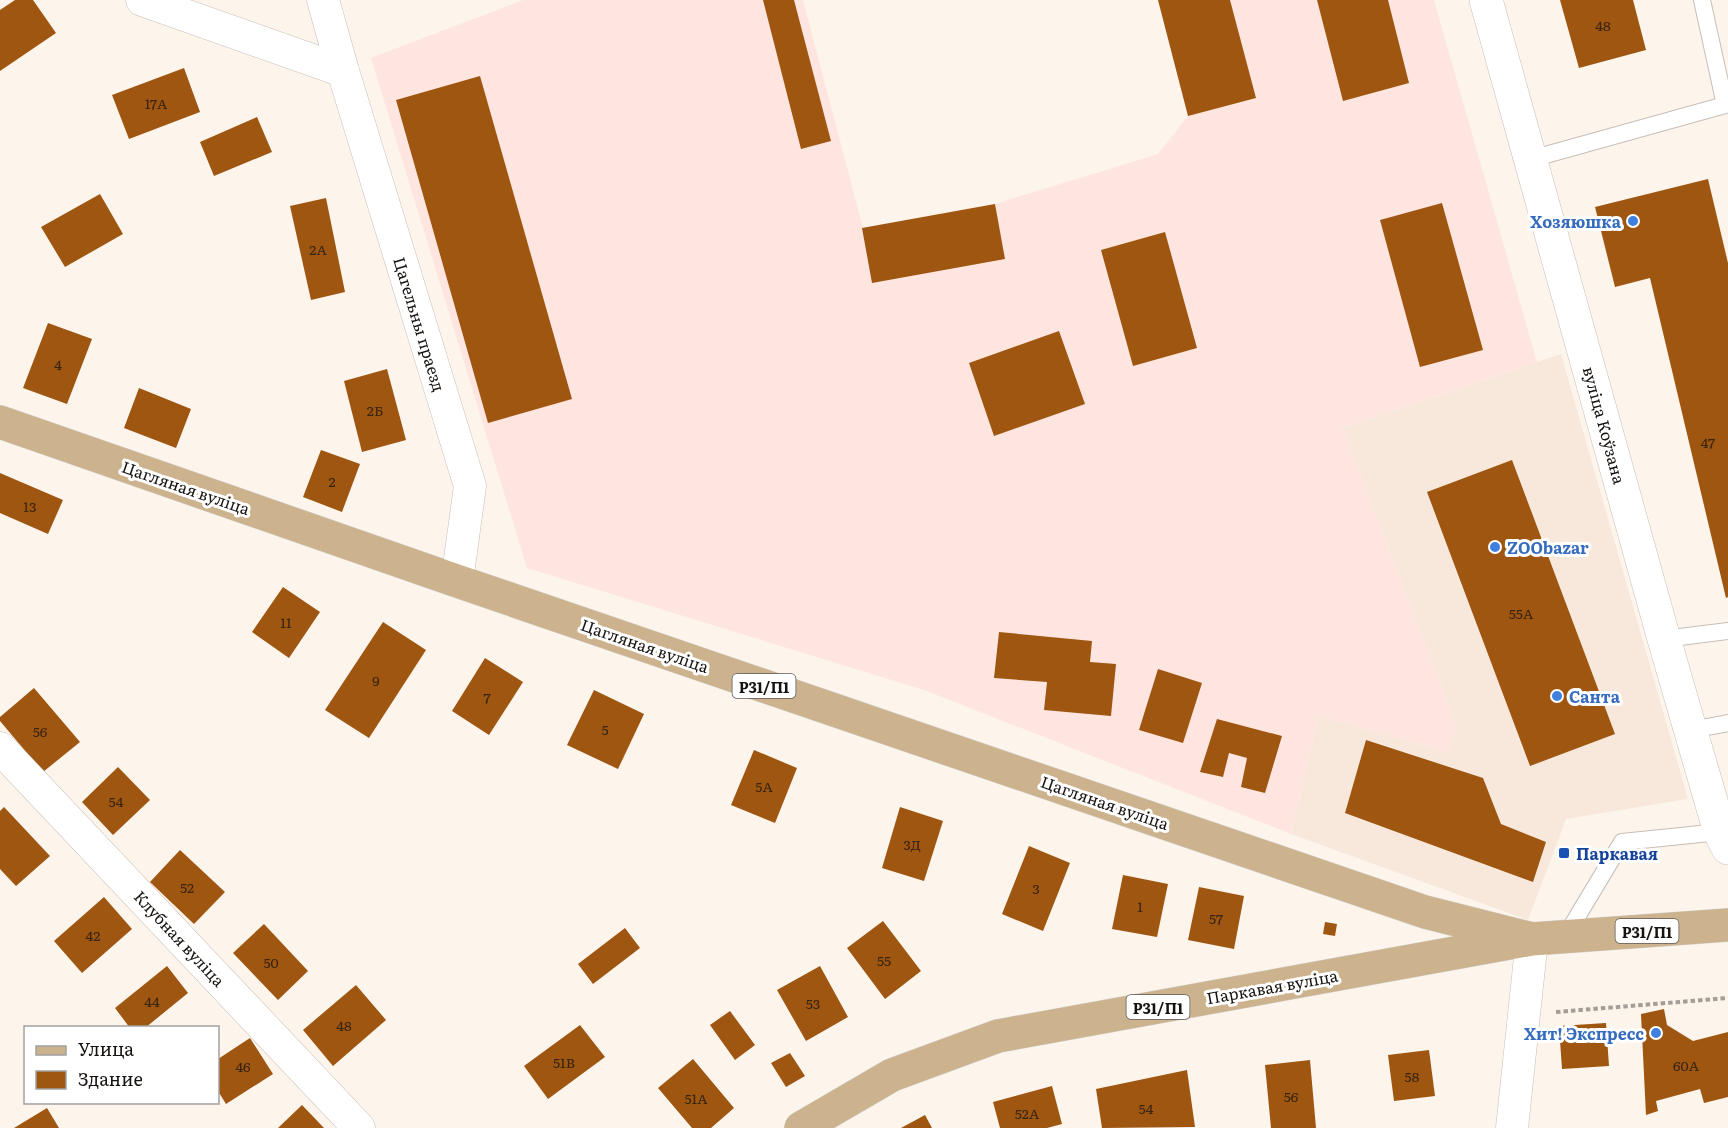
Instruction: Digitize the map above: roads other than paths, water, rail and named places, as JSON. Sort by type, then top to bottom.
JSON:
[{"type":"main road","name":"Цагляная вуліца","points":[[0,422],[1425,912],[1532,939]]},
{"type":"main road","name":"Паркавая вуліца","points":[[801,1128],[892,1076],[998,1036],[1532,939],[1728,925]]},
{"type":"street","points":[[142,0],[343,71]]},
{"type":"street","name":"Цагельны праезд","points":[[323,0],[470,486],[457,581]]},
{"type":"street","name":"вуліца Коўзана","points":[[1486,0],[1664,639],[1726,839]]},
{"type":"street","name":"Клубная вуліца","points":[[0,748],[358,1128]]},
{"type":"street","points":[[1512,1128],[1532,939]]},
{"type":"lane","points":[[1531,159],[1726,111],[1702,0]]},
{"type":"lane","points":[[1664,639],[1728,631]]},
{"type":"lane","points":[[1691,730],[1728,723]]},
{"type":"lane","points":[[1565,937],[1622,843],[1726,839]]},
{"type":"place","name":"Хозяюшка","points":[[1633,221]]},
{"type":"place","name":"ZOObazar","points":[[1495,547]]},
{"type":"place","name":"Санта","points":[[1557,696]]},
{"type":"place","name":"Паркавая","points":[[1564,853]]},
{"type":"place","name":"Хит! Экспресс","points":[[1656,1033]]}]
